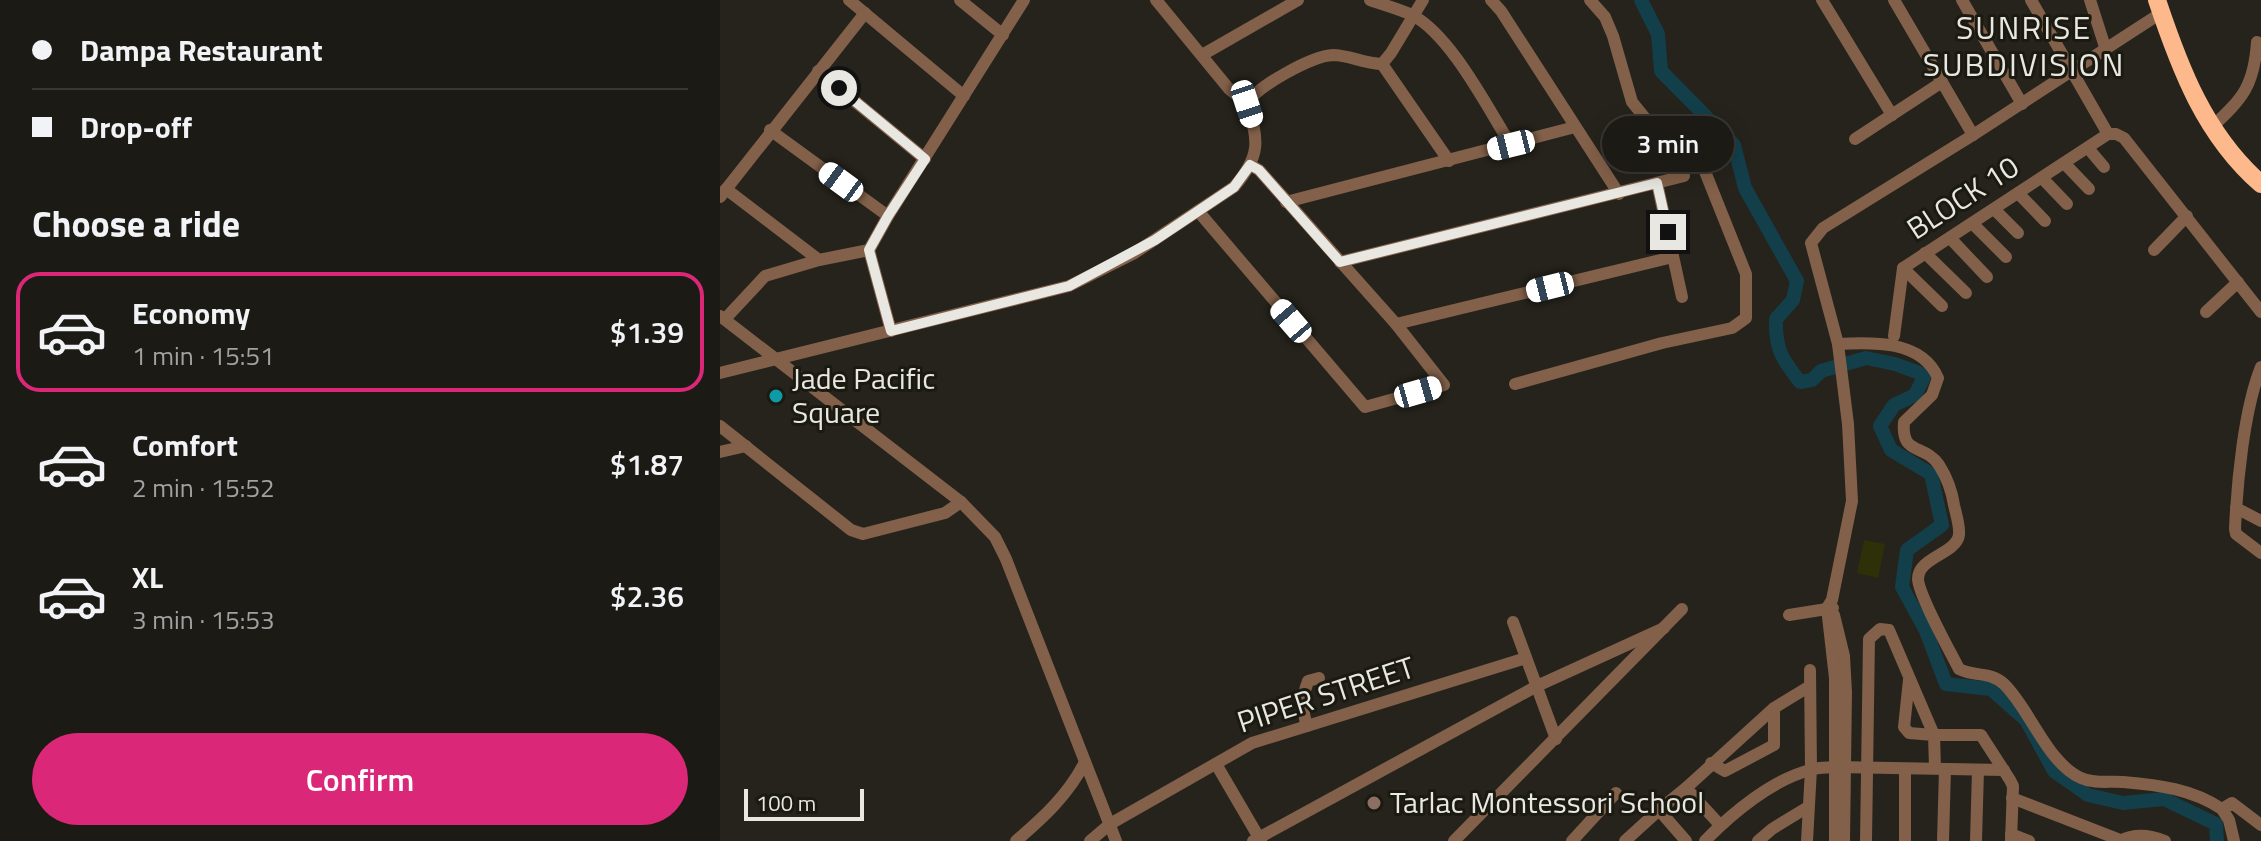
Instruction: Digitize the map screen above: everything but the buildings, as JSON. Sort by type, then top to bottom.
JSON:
[{"type":"highway","points":[[2159,6],[2178,62],[2197,104],[2222,143],[2261,184]]},
{"type":"street","points":[[849,0],[964,96]]},
{"type":"street","points":[[960,0],[1003,35]]},
{"type":"street","points":[[891,331],[869,250],[1024,0]]},
{"type":"street","points":[[1202,55],[1298,0]]},
{"type":"street","points":[[1370,0],[1413,16],[1426,26],[1458,61],[1511,145]]},
{"type":"street","points":[[1382,64],[1423,0]]},
{"type":"street","points":[[1491,0],[1619,194]]},
{"type":"street","points":[[1515,384],[1662,343],[1732,328],[1746,318],[1746,274],[1704,169],[1645,118],[1632,102],[1613,36],[1605,17],[1590,0]]},
{"type":"street","points":[[1822,0],[1892,115]]},
{"type":"street","points":[[1894,0],[1973,135]]},
{"type":"street","points":[[1962,0],[2022,104]]},
{"type":"street","points":[[2031,0],[2108,134],[2124,138],[2261,312]]},
{"type":"street","points":[[2090,0],[2106,50]]},
{"type":"street","points":[[720,373],[1069,286],[1133,254],[1234,187],[1250,165],[1257,133],[1247,104],[1229,89],[1162,2]]},
{"type":"street","points":[[1835,841],[1841,768],[1844,656],[1832,633],[1830,605],[1852,501],[1848,424],[1838,347],[1811,243],[1823,228],[2106,50],[2159,6]]},
{"type":"street","points":[[819,260],[723,193],[865,13]]},
{"type":"street","points":[[2212,127],[2247,91],[2256,59],[2257,42]]},
{"type":"street","points":[[1247,104],[1256,92],[1321,58],[1333,55],[1368,64],[1382,64]]},
{"type":"street","points":[[1382,64],[1449,161]]},
{"type":"street","points":[[818,71],[925,159]]},
{"type":"street","points":[[1855,139],[1942,82]]},
{"type":"street","points":[[1286,202],[1575,127]]},
{"type":"street","points":[[770,130],[888,216]]},
{"type":"street","name":"BLOCK 10","points":[[1894,336],[1903,268],[2108,134]]},
{"type":"street","points":[[2088,148],[2104,167]]},
{"type":"street","points":[[2065,164],[2089,189]]},
{"type":"street","points":[[1198,211],[1365,407],[1444,385],[1396,324],[1259,170],[1250,165]]},
{"type":"street","points":[[1340,262],[1684,176]]},
{"type":"street","points":[[2042,178],[2067,204]]},
{"type":"street","points":[[1657,183],[1682,297]]},
{"type":"street","points":[[2018,193],[2045,221]]},
{"type":"street","points":[[1995,210],[2018,233]]},
{"type":"street","points":[[2154,250],[2187,216]]},
{"type":"street","points":[[1973,224],[2006,257]]},
{"type":"street","points":[[1950,238],[1987,277]]},
{"type":"street","points":[[869,250],[819,260],[765,276],[722,318],[961,502],[995,537],[1116,841]]},
{"type":"street","points":[[1925,253],[1966,293]]},
{"type":"street","points":[[1396,324],[1673,257]]},
{"type":"street","points":[[1903,268],[1942,306]]},
{"type":"street","points":[[2206,312],[2238,282]]},
{"type":"street","points":[[1838,347],[1875,342],[1904,348],[1933,367],[1938,378],[1932,395],[1904,422],[1902,437],[1908,445],[1929,454],[1939,465],[1952,495],[1960,534],[1957,541],[1928,563],[1918,579],[1959,669],[1966,673],[1992,675],[2005,685],[2060,761],[2077,777],[2091,782],[2168,787],[2203,796],[2222,809],[2229,820],[2234,841]]},
{"type":"street","points":[[2261,367],[2236,508],[2236,534],[2261,553]]},
{"type":"street","points":[[720,426],[851,530],[863,534],[945,513],[961,502]]},
{"type":"street","points":[[720,452],[746,446]]},
{"type":"street","points":[[2236,508],[2261,521]]},
{"type":"street","points":[[1789,615],[1830,605]]},
{"type":"street","points":[[1454,841],[1682,609]]},
{"type":"street","points":[[1513,622],[1556,739]]},
{"type":"street","points":[[1216,764],[1258,840],[1537,686],[1664,628]]},
{"type":"street","points":[[1866,841],[1869,639],[1880,629],[1889,630],[1934,735],[1940,768],[1943,841]]},
{"type":"street","name":"PIPER STREET","points":[[1090,841],[1110,824],[1252,743],[1526,658]]},
{"type":"street","points":[[1807,841],[1811,769],[1810,670]]},
{"type":"street","points":[[1909,677],[1904,727],[1909,733],[1981,735],[2013,786],[2011,838],[2029,841]]},
{"type":"street","points":[[1307,726],[1303,712],[1305,689],[1308,681],[1319,678]]},
{"type":"street","points":[[1632,839],[1659,810],[1774,708],[1810,686]]},
{"type":"street","points":[[1711,763],[1725,771],[1774,745],[1774,708]]},
{"type":"street","points":[[1016,841],[1060,801],[1072,787],[1085,762]]},
{"type":"street","points":[[1841,768],[1844,841]]},
{"type":"street","points":[[1705,841],[1720,825],[1769,789],[1811,769],[2004,770]]},
{"type":"street","points":[[1905,770],[1905,841]]},
{"type":"street","points":[[1976,841],[1978,770]]},
{"type":"street","points":[[1686,788],[1720,825]]},
{"type":"street","points":[[1572,841],[1616,793]]},
{"type":"street","points":[[2012,798],[2122,840],[2151,835],[2165,841]]},
{"type":"street","points":[[2222,809],[2232,803],[2261,825]]},
{"type":"street","points":[[1758,841],[1808,807]]},
{"type":"street","points":[[1659,810],[1686,841]]},
{"type":"green space","points":[[1864,540],[1885,544],[1878,578],[1857,573]]},
{"type":"waterway","points":[[1641,0],[1658,34],[1661,71],[1734,145],[1745,188],[1797,281],[1793,300],[1776,319],[1778,346],[1800,382],[1812,380],[1821,371],[1866,358],[1925,375],[1915,395],[1894,405],[1880,426],[1891,450],[1931,474],[1942,525],[1907,550],[1902,587],[1926,631],[1946,684],[1991,689],[2026,720],[2054,771],[2088,795],[2123,803],[2164,799],[2216,824],[2217,841]]},
{"type":"place","name":"Jade Pacific Square","points":[[776,396]]},
{"type":"place","name":"Tarlac Montessori School","points":[[1374,803]]},
{"type":"district","name":"SUNRISE SUBDIVISION","points":[[2024,46]]},
{"type":"route","points":[[839,88],[925,159],[869,250],[891,331],[1069,286],[1155,240],[1234,187],[1250,165],[1259,170],[1340,262],[1657,183],[1668,232]]}]
